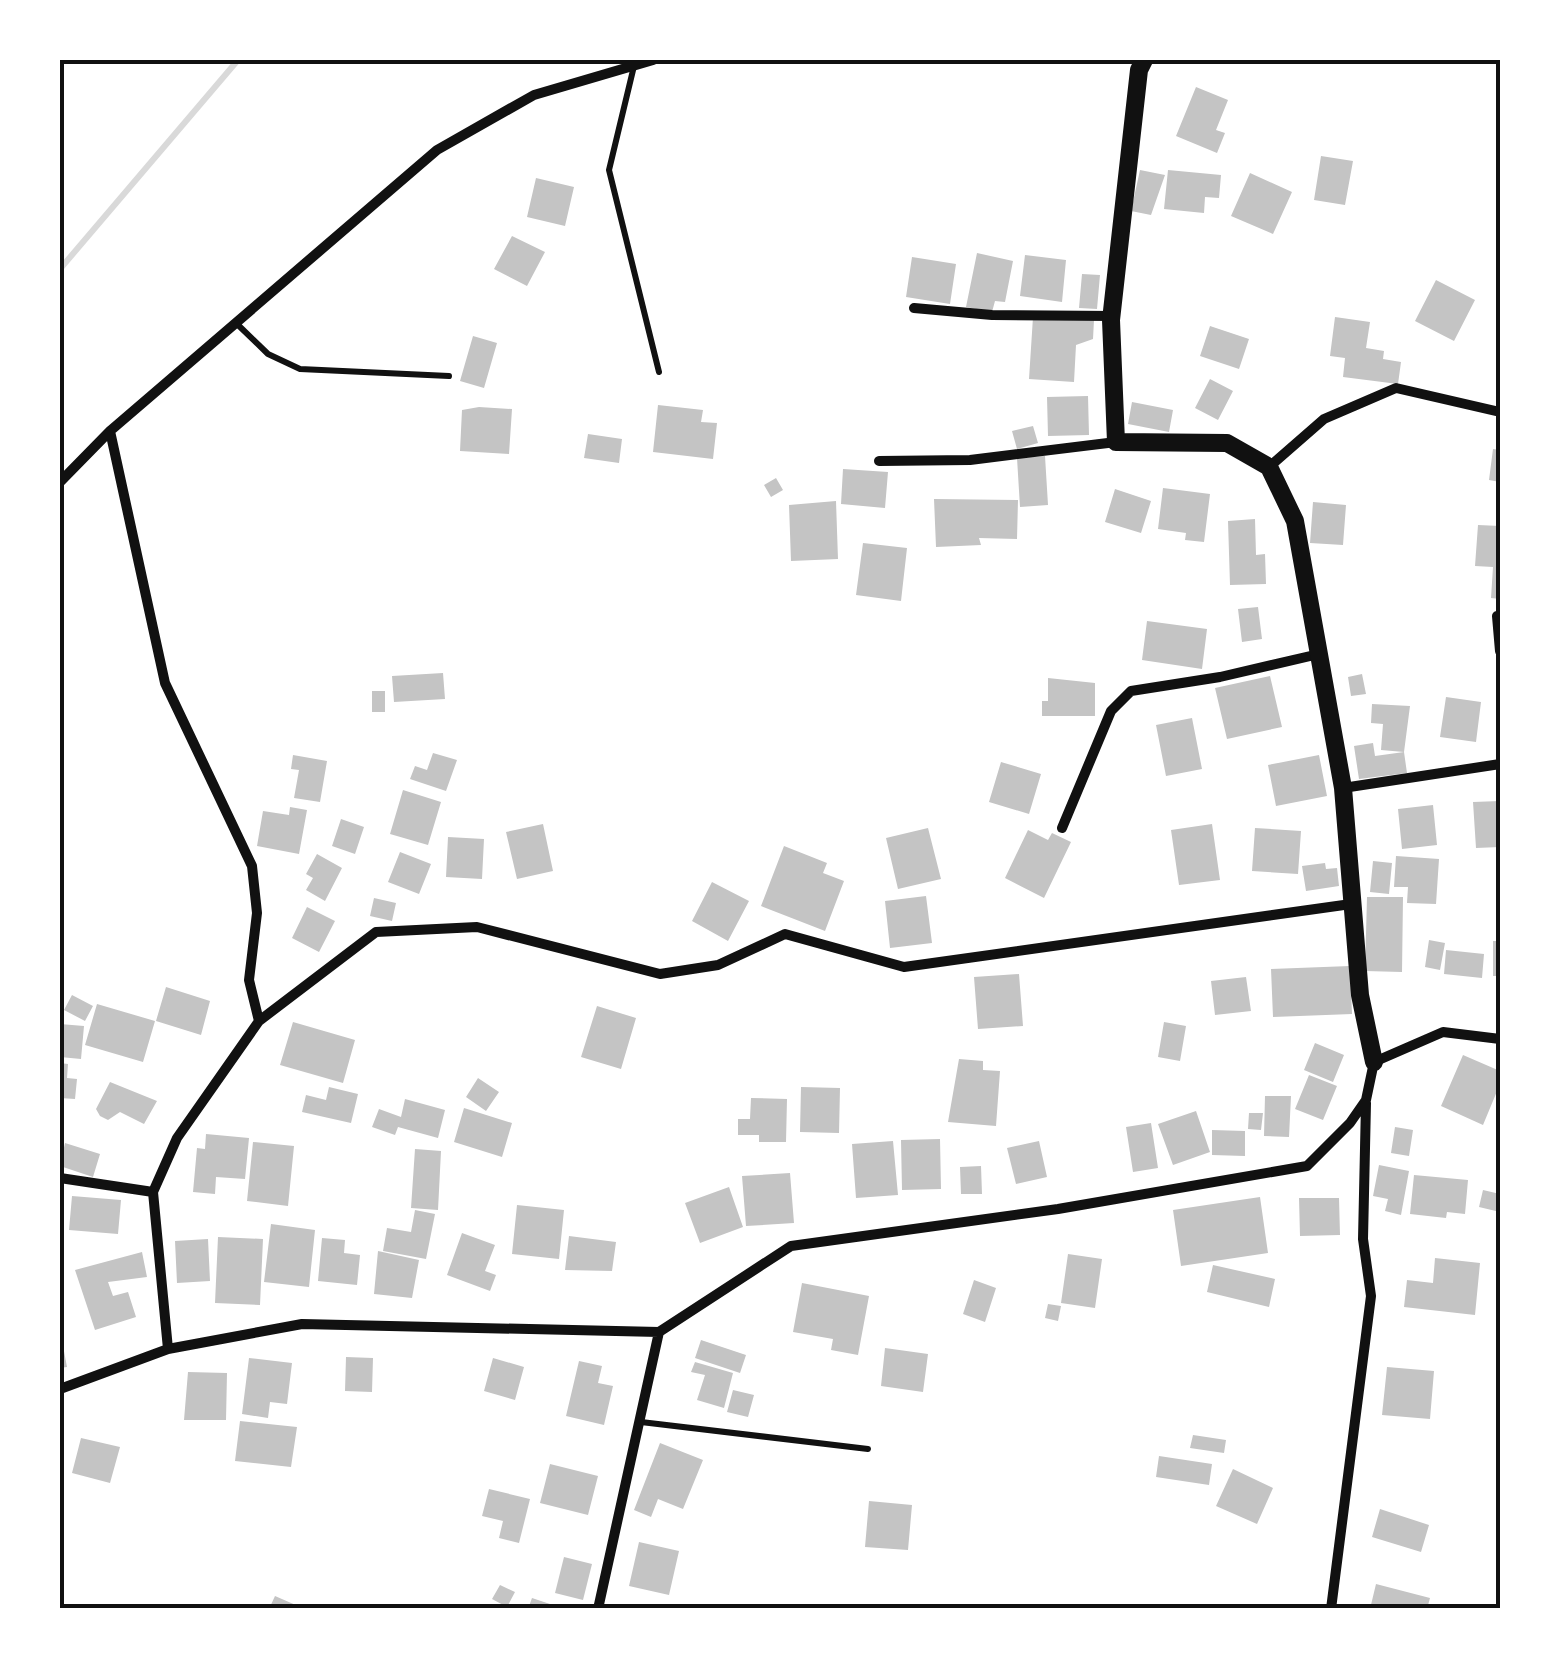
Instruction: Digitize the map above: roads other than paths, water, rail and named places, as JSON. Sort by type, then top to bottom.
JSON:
[{"type":"street","points":[[60,482],[110,431],[437,150],[534,95],[653,60]]},
{"type":"street","points":[[1116,442],[1112,316],[1139,70],[1144,60]]},
{"type":"street","points":[[914,308],[992,315],[1112,316]]},
{"type":"street","points":[[1269,468],[1324,419],[1396,388],[1500,412]]},
{"type":"street","points":[[110,431],[165,683],[252,866],[257,913],[249,980],[258,1021]]},
{"type":"street","points":[[879,461],[970,460],[1116,442],[1227,443],[1269,468],[1294,521],[1343,788],[1360,995],[1374,1062],[1366,1100],[1364,1239],[1371,1296],[1331,1609]]},
{"type":"street","points":[[1497,616],[1500,650]]},
{"type":"street","points":[[1062,828],[1112,712],[1131,691],[1220,677],[1319,654]]},
{"type":"street","points":[[1343,788],[1500,764]]},
{"type":"street","points":[[168,1349],[154,1192],[177,1138],[258,1021],[376,932],[477,927],[660,974],[708,968],[786,934],[904,967],[1351,904]]},
{"type":"street","points":[[1374,1062],[1443,1032],[1500,1038]]},
{"type":"street","points":[[60,1389],[168,1349],[302,1324],[659,1332],[790,1246],[1058,1208],[1307,1166],[1350,1123],[1366,1100]]},
{"type":"street","points":[[60,1178],[154,1192]]},
{"type":"street","points":[[598,1609],[659,1332]]},
{"type":"lane","points":[[634,66],[609,170],[659,372]]},
{"type":"lane","points":[[236,323],[268,354],[300,369],[449,376]]},
{"type":"lane","points":[[639,1422],[868,1449]]},
{"type":"waterway","points":[[60,269],[238,60]]}]
